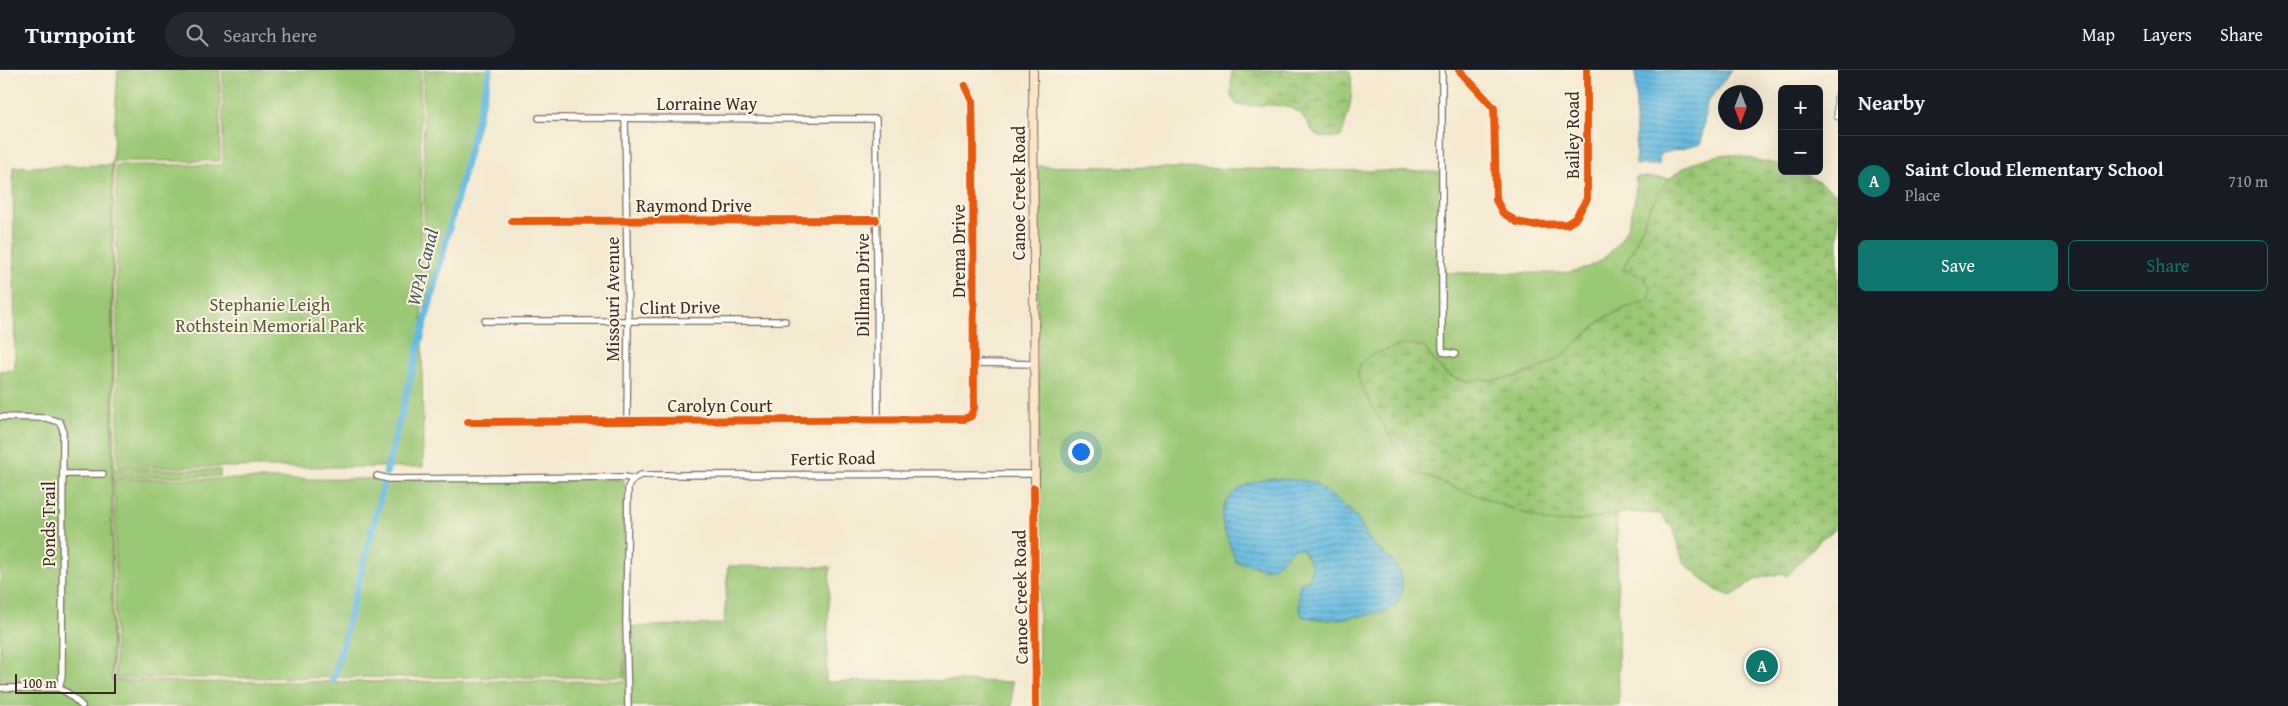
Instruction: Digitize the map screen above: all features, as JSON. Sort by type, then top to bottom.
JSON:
[{"type":"main road","name":"Canoe Creek Road","points":[[1033,70],[1033,474],[1036,706]]},
{"type":"street","points":[[1442,70],[1442,348],[1443,352],[1455,354]]},
{"type":"street","name":"Bailey Road","points":[[1459,70],[1494,108],[1496,200],[1503,213],[1517,222],[1532,226],[1567,224],[1576,218],[1587,199],[1587,70]]},
{"type":"street","name":"Drema Drive","points":[[965,86],[972,101],[974,408],[971,416]]},
{"type":"street","points":[[1838,95],[1838,116]]},
{"type":"street","name":"Lorraine Way","points":[[539,118],[876,119]]},
{"type":"street","name":"Missouri Avenue","points":[[624,118],[627,220],[627,420]]},
{"type":"street","name":"Dillman Drive","points":[[876,119],[878,420]]},
{"type":"street","name":"Raymond Drive","points":[[512,221],[876,220]]},
{"type":"street","name":"Clint Drive","points":[[485,321],[785,321]]},
{"type":"street","points":[[974,364],[1034,364]]},
{"type":"street","name":"Carolyn Court","points":[[468,422],[964,419],[971,416]]},
{"type":"street","name":"Ponds Trail","points":[[0,418],[46,418],[60,422],[63,430],[62,676],[59,688]]},
{"type":"street","points":[[63,474],[103,474]]},
{"type":"street","name":"Fertic Road","points":[[377,476],[389,479],[625,477],[633,479],[641,475],[1033,474]]},
{"type":"street","points":[[628,706],[626,623],[628,487],[633,479]]},
{"type":"street","points":[[0,688],[59,688],[82,706]]},
{"type":"green space","points":[[118,70],[220,70],[220,161],[116,161],[112,165]]},
{"type":"green space","name":"Stephanie Leigh Rothstein Memorial Park","points":[[223,70],[420,70],[423,467],[118,467],[116,165],[223,165]]},
{"type":"green space","points":[[423,70],[489,70],[425,317]]},
{"type":"green space","points":[[1232,70],[1347,70],[1350,72],[1352,89],[1341,137],[1317,136],[1303,116],[1288,107],[1237,105],[1231,97]]},
{"type":"green space","points":[[1729,154],[1778,164],[1778,175],[1808,175],[1838,195],[1838,528],[1822,538],[1787,576],[1782,573],[1756,579],[1732,596],[1716,590],[1684,563],[1672,528],[1660,514],[1631,512],[1577,521],[1548,522],[1411,471],[1363,391],[1357,374],[1360,364],[1370,355],[1401,345],[1416,344],[1425,348],[1435,363],[1445,373],[1458,380],[1491,380],[1517,377],[1541,369],[1563,355],[1603,319],[1623,309],[1649,300],[1651,289],[1643,276],[1623,270],[1653,203],[1661,190],[1681,170],[1695,162]]},
{"type":"green space","points":[[112,165],[112,680],[202,682],[624,681],[627,627],[724,624],[728,566],[830,567],[826,682],[918,680],[1012,682],[1012,706],[0,706],[0,371],[15,370],[13,167]]},
{"type":"green space","points":[[113,165],[115,469],[220,470],[220,476],[113,477],[112,680]]},
{"type":"green space","points":[[1037,166],[1439,172],[1437,264],[1443,265],[1446,273],[1559,273],[1587,267],[1601,260],[1613,250],[1622,238],[1633,210],[1636,177],[1671,178],[1660,191],[1652,206],[1623,270],[1643,276],[1651,289],[1649,300],[1603,319],[1563,355],[1527,373],[1497,380],[1469,382],[1452,377],[1442,370],[1425,348],[1363,391],[1411,471],[1548,522],[1577,521],[1617,515],[1619,706],[1039,706]],"holes":[[[1314,482],[1356,516],[1370,541],[1385,554],[1387,612],[1330,620],[1303,617],[1298,601],[1300,583],[1309,579],[1312,566],[1302,549],[1294,548],[1286,556],[1261,570],[1252,565]]]},
{"type":"green space","points":[[115,479],[624,479],[624,677],[115,678]]},
{"type":"water","points":[[1636,70],[1732,70],[1721,85],[1718,85],[1718,88],[1707,103],[1701,144],[1660,154],[1659,165],[1636,165]]},
{"type":"water","points":[[1272,478],[1314,482],[1356,516],[1370,541],[1397,566],[1402,579],[1402,590],[1397,604],[1387,612],[1330,620],[1303,617],[1298,600],[1300,583],[1309,579],[1312,566],[1302,549],[1294,548],[1278,564],[1268,568],[1236,562],[1223,525],[1222,514],[1225,505],[1236,491],[1244,486]]},
{"type":"waterway","name":"WPA Canal","points":[[386,473],[490,70]]},
{"type":"waterway","name":"WPA Canal","points":[[333,680],[384,483]]},
{"type":"cycle path","points":[[1459,70],[1494,108],[1496,200],[1503,213],[1517,222],[1532,225],[1567,224],[1575,219],[1587,199],[1587,70]]},
{"type":"cycle path","points":[[468,422],[964,419],[971,416],[974,408],[973,146],[972,101],[965,86]]},
{"type":"cycle path","points":[[512,221],[876,220]]},
{"type":"cycle path","points":[[1034,488],[1036,706]]},
{"type":"place","name":"Saint Cloud Elementary School","points":[[1762,666]]}]
